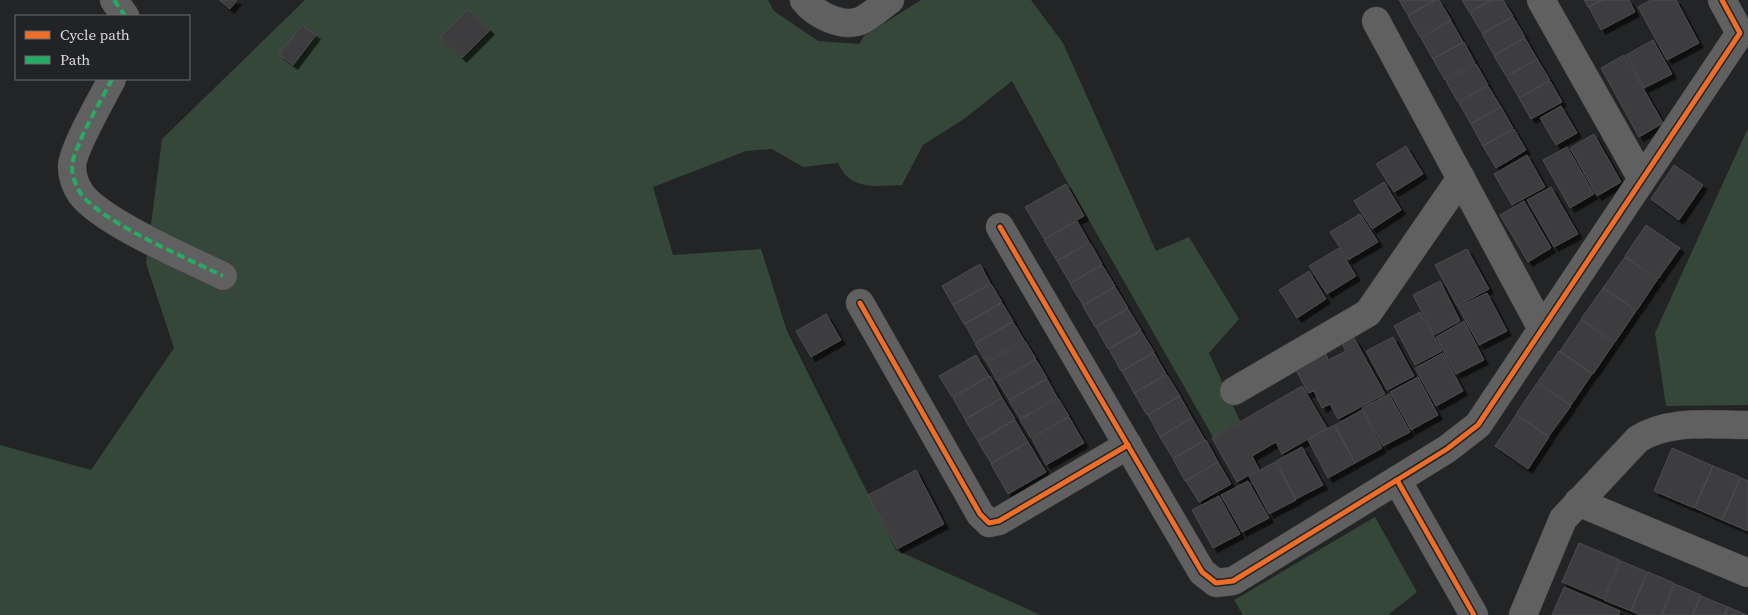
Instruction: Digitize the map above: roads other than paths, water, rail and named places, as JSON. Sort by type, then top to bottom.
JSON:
[{"type":"street","points":[[114,0],[124,15]]},
{"type":"street","points":[[804,0],[821,16],[846,22],[860,21],[890,0]]},
{"type":"street","points":[[1541,0],[1642,179]]},
{"type":"street","points":[[1000,228],[1202,572],[1216,583],[1233,581],[1447,449],[1478,425],[1740,33],[1722,0]]},
{"type":"street","points":[[1376,22],[1542,329]]},
{"type":"street","points":[[112,80],[72,164],[75,185],[82,196],[97,210],[123,226],[224,276]]},
{"type":"street","points":[[1234,391],[1368,313],[1461,178]]},
{"type":"street","points":[[860,303],[980,514],[989,522],[999,521],[1128,446]]},
{"type":"street","points":[[1523,615],[1563,519],[1638,438],[1653,430],[1672,426],[1748,425]]},
{"type":"street","points":[[1397,480],[1474,615]]},
{"type":"street","points":[[1578,502],[1748,573]]}]
